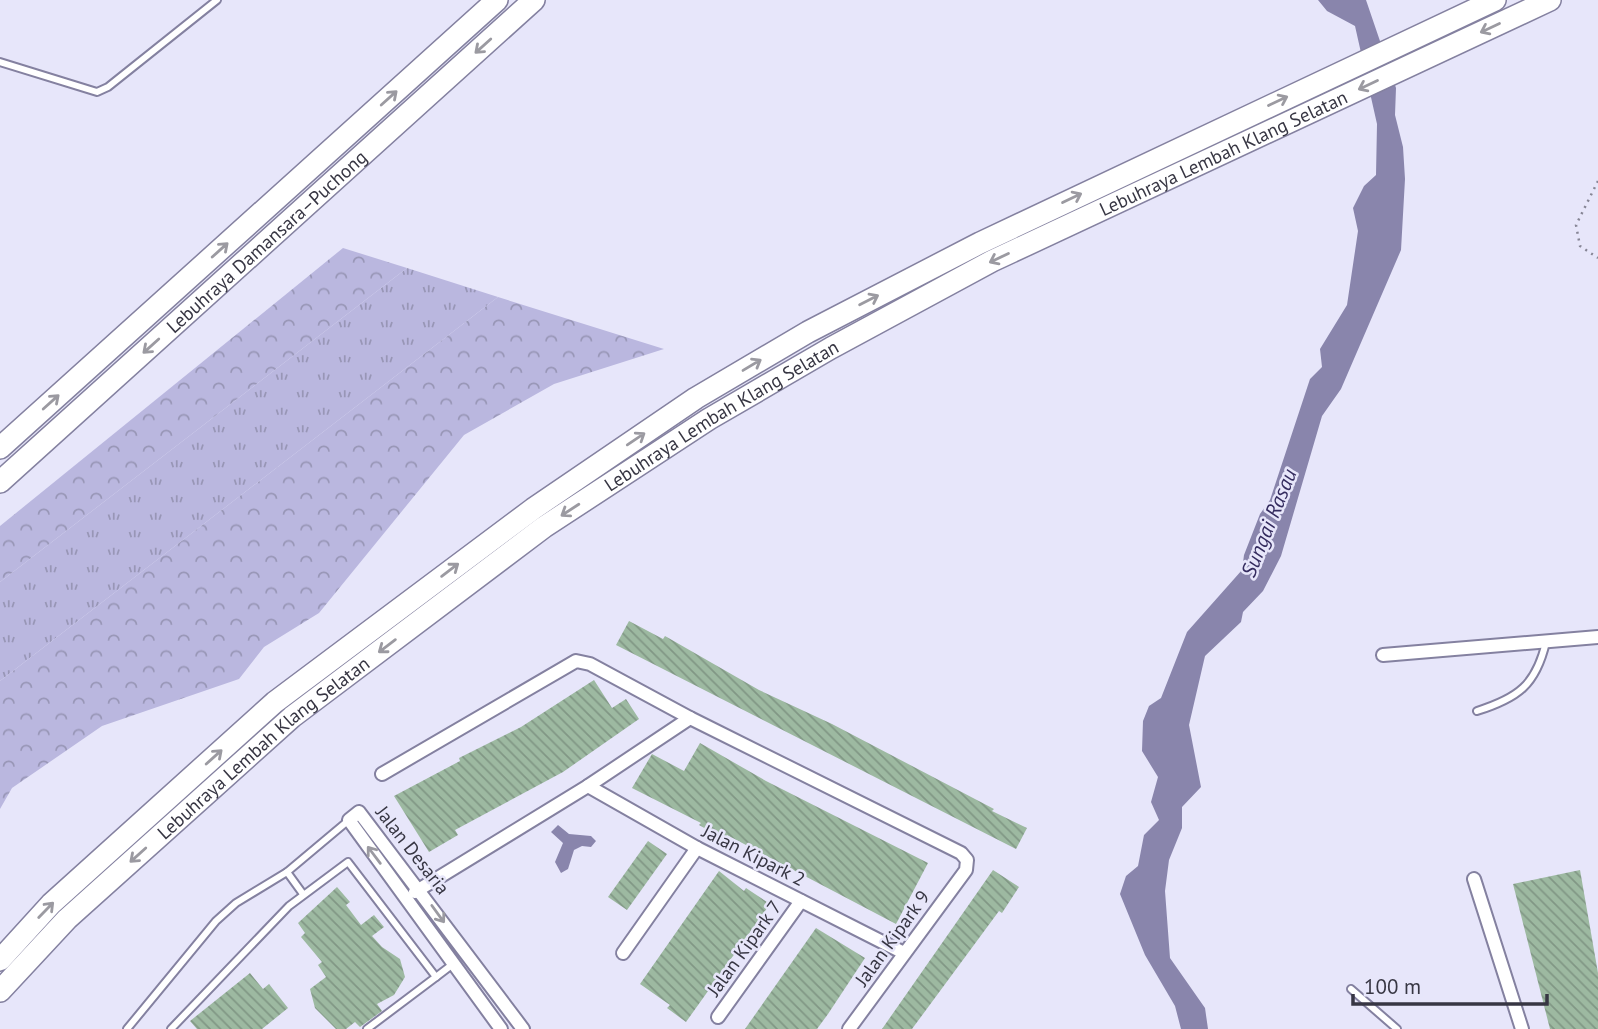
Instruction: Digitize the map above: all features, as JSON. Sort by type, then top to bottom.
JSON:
[{"type":"highway","name":"Lebuhraya Damansara–Puchong","points":[[0,448],[497,0]]},
{"type":"highway","name":"Lebuhraya Damansara–Puchong","points":[[0,482],[534,0]]},
{"type":"highway","name":"Lebuhraya Lembah Klang Selatan","points":[[0,960],[51,904],[275,702],[533,509],[696,398],[808,332],[980,243],[1495,0]]},
{"type":"highway","name":"Lebuhraya Lembah Klang Selatan","points":[[0,991],[67,919],[292,717],[544,527],[709,419],[831,348],[992,261],[1550,0]]},
{"type":"street","points":[[1383,655],[1598,637]]},
{"type":"street","points":[[382,774],[576,661],[590,664],[690,718],[588,786],[406,898]]},
{"type":"street","name":"Jalan Kipark 9","points":[[690,718],[961,853],[967,860],[966,870],[849,1029]]},
{"type":"street","name":"Jalan Kipark 2","points":[[588,786],[698,848],[904,953]]},
{"type":"street","name":"Jalan Desaria","points":[[502,1029],[349,821],[359,812],[523,1029]]},
{"type":"street","points":[[623,953],[698,848]]},
{"type":"street","points":[[1474,879],[1522,1029]]},
{"type":"street","name":"Jalan Kipark 7","points":[[718,1017],[801,901]]},
{"type":"lane","points":[[0,62],[96,92],[108,87],[217,0]]},
{"type":"lane","points":[[1477,711],[1518,694],[1528,684],[1539,666],[1546,642]]},
{"type":"lane","points":[[127,1029],[216,921],[236,903],[286,872],[349,821]]},
{"type":"lane","points":[[171,1029],[303,894],[348,862],[436,977]]},
{"type":"lane","points":[[286,872],[303,894]]},
{"type":"lane","points":[[367,1029],[453,964]]},
{"type":"lane","points":[[1351,989],[1397,1029]]},
{"type":"path","points":[[1598,181],[1576,225],[1580,246],[1598,258]]},
{"type":"green space","points":[[343,248],[407,268],[0,582],[0,526]]},
{"type":"green space","points":[[407,268],[498,297],[0,681],[0,582]]},
{"type":"green space","points":[[498,297],[664,349],[554,384],[464,435],[319,613],[264,647],[239,679],[102,726],[12,788],[0,809],[0,681]]},
{"type":"water","name":"Sungai Rasau","points":[[1318,0],[1366,0],[1396,88],[1395,115],[1403,147],[1405,179],[1401,250],[1341,389],[1322,416],[1281,556],[1263,591],[1243,612],[1241,622],[1205,656],[1189,725],[1201,787],[1182,807],[1182,828],[1169,860],[1165,891],[1170,958],[1205,1008],[1208,1029],[1181,1029],[1175,1006],[1145,955],[1120,894],[1126,876],[1138,866],[1144,835],[1159,820],[1151,802],[1158,777],[1142,751],[1143,721],[1149,706],[1161,698],[1187,632],[1242,570],[1244,555],[1260,514],[1270,500],[1310,379],[1322,367],[1320,349],[1347,305],[1358,231],[1353,208],[1364,186],[1376,175],[1377,124],[1355,26],[1327,11]]},
{"type":"water","points":[[558,825],[569,834],[591,836],[596,841],[591,847],[582,846],[574,850],[568,869],[561,873],[555,862],[563,843],[551,832]]},
{"type":"building","points":[[629,621],[663,639],[665,636],[759,690],[832,724],[1027,828],[1016,849],[616,645]]},
{"type":"building","points":[[594,680],[612,708],[626,699],[639,719],[563,772],[455,830],[458,835],[429,852],[394,796],[460,761],[459,758],[521,727]]},
{"type":"building","points":[[700,743],[766,781],[928,863],[896,924],[727,835],[724,839],[699,825],[701,823],[632,788],[652,754],[684,771]]},
{"type":"building","points":[[648,841],[667,854],[627,910],[608,897]]},
{"type":"building","points":[[993,870],[1019,887],[1002,913],[999,911],[912,1029],[882,1029]]},
{"type":"building","points":[[1580,870],[1598,973],[1598,1029],[1550,1029],[1513,884]]},
{"type":"building","points":[[719,871],[744,891],[746,888],[770,904],[686,1022],[667,1008],[670,1005],[640,984]]},
{"type":"building","points":[[337,887],[350,902],[346,905],[361,925],[374,915],[384,927],[372,936],[382,947],[400,959],[405,977],[394,995],[377,1004],[382,1011],[360,1027],[355,1022],[346,1029],[336,1029],[315,1008],[310,989],[326,977],[318,965],[322,962],[301,937],[305,933],[298,923]]},
{"type":"building","points":[[816,928],[865,958],[828,1014],[817,1029],[745,1029]]},
{"type":"building","points":[[250,973],[263,989],[269,984],[288,1008],[262,1029],[197,1029],[190,1021]]}]
